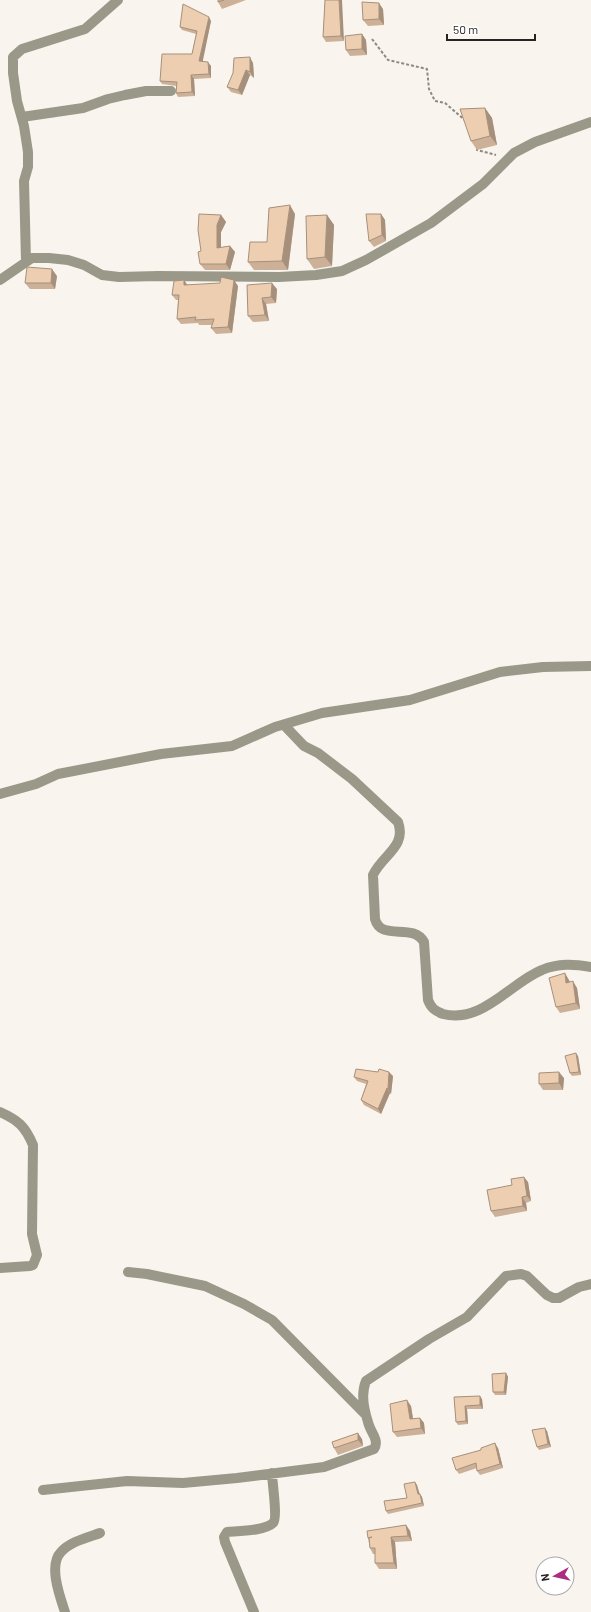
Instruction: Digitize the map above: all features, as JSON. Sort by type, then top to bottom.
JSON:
[{"type":"street","points":[[26,261],[24,181],[28,167],[28,152],[22,117],[17,101],[13,73],[13,57],[22,49],[85,29],[118,0]]},
{"type":"street","points":[[22,117],[83,108],[108,99],[125,95],[171,91]]},
{"type":"street","points":[[0,280],[32,258],[68,260],[84,265],[102,275],[119,277],[279,276],[327,274],[342,271],[366,260],[431,223],[483,184],[514,153],[535,142],[591,122]]},
{"type":"street","points":[[0,794],[36,784],[58,774],[161,754],[232,746],[284,725],[322,713],[410,700],[500,672],[543,667],[591,666]]},
{"type":"street","points":[[284,725],[304,746],[318,753],[352,779],[398,822],[401,830],[397,844],[372,875],[375,919],[381,929],[409,931],[422,937],[424,942],[428,1000],[430,1006],[434,1010],[448,1015],[474,1012],[496,1000],[542,970],[574,964],[591,967]]},
{"type":"street","points":[[0,1112],[15,1119],[28,1134],[32,1146],[32,1234],[37,1255],[33,1265],[0,1268]]},
{"type":"street","points":[[128,1272],[147,1274],[205,1286],[244,1304],[272,1320],[366,1415]]},
{"type":"street","points":[[43,1490],[127,1481],[182,1483],[324,1467],[374,1449],[376,1446],[376,1440],[368,1424],[363,1391],[366,1381],[429,1339],[467,1317],[506,1276],[521,1274],[527,1276],[547,1295],[553,1298],[559,1298],[579,1287],[591,1284]]},
{"type":"street","points":[[254,1612],[224,1537],[227,1532],[251,1530],[272,1524],[275,1516],[272,1473]]},
{"type":"street","points":[[65,1612],[56,1578],[55,1569],[58,1556],[61,1552],[74,1543],[100,1533]]},
{"type":"path","points":[[372,39],[388,60],[427,69],[429,89],[435,101],[445,103],[468,122]]},
{"type":"path","points":[[475,143],[477,150],[492,153],[506,161]]},
{"type":"building","points":[[325,0],[339,0],[341,36],[323,37]]},
{"type":"building","points":[[362,2],[379,3],[379,19],[363,20]]},
{"type":"building","points":[[183,4],[209,17],[199,61],[208,62],[209,74],[191,75],[192,92],[176,93],[177,82],[160,81],[162,54],[192,54],[197,31],[180,27]]},
{"type":"building","points":[[362,34],[362,49],[346,50],[345,36]]},
{"type":"building","points":[[250,57],[250,72],[246,70],[238,90],[227,87],[233,73],[234,58]]},
{"type":"building","points":[[485,108],[490,136],[471,141],[460,109]]},
{"type":"building","points":[[290,205],[282,261],[248,262],[250,242],[267,242],[269,208]]},
{"type":"building","points":[[199,214],[221,215],[217,225],[217,248],[230,246],[226,264],[200,264],[198,252],[201,251],[198,230]]},
{"type":"building","points":[[366,214],[381,214],[382,235],[369,241]]},
{"type":"building","points":[[327,215],[325,257],[307,259],[306,216]]},
{"type":"building","points":[[27,267],[52,269],[51,283],[25,283]]},
{"type":"building","points":[[221,277],[234,280],[228,327],[211,328],[214,319],[195,320],[196,317],[177,319],[179,295],[172,295],[174,281],[184,280],[184,285],[220,283]]},
{"type":"building","points":[[272,283],[271,297],[262,298],[265,315],[248,316],[247,285]]},
{"type":"building","points":[[565,973],[566,983],[573,981],[576,1003],[556,1007],[549,978]]},
{"type":"building","points":[[576,1053],[579,1072],[570,1073],[565,1056]]},
{"type":"building","points":[[356,1069],[378,1072],[379,1069],[389,1072],[388,1089],[387,1088],[378,1109],[361,1100],[368,1081],[354,1077]]},
{"type":"building","points":[[559,1072],[559,1083],[539,1084],[539,1073]]},
{"type":"building","points":[[524,1177],[527,1196],[522,1197],[523,1206],[491,1211],[487,1190],[512,1185],[511,1179]]},
{"type":"building","points":[[506,1373],[504,1392],[493,1392],[492,1374]]},
{"type":"building","points":[[480,1396],[480,1405],[465,1406],[466,1421],[456,1422],[454,1397]]},
{"type":"building","points":[[407,1400],[410,1419],[420,1418],[421,1428],[393,1432],[390,1404]]},
{"type":"building","points":[[545,1428],[548,1444],[537,1447],[532,1430]]},
{"type":"building","points":[[358,1433],[358,1440],[334,1448],[332,1442]]},
{"type":"building","points":[[495,1443],[500,1464],[477,1471],[476,1463],[456,1470],[452,1458],[481,1450],[481,1448]]},
{"type":"building","points":[[415,1482],[422,1503],[386,1511],[384,1501],[407,1498],[404,1484]]},
{"type":"building","points":[[406,1525],[408,1536],[391,1537],[394,1563],[375,1563],[375,1548],[370,1548],[369,1538],[372,1537],[368,1538],[367,1531]]}]
